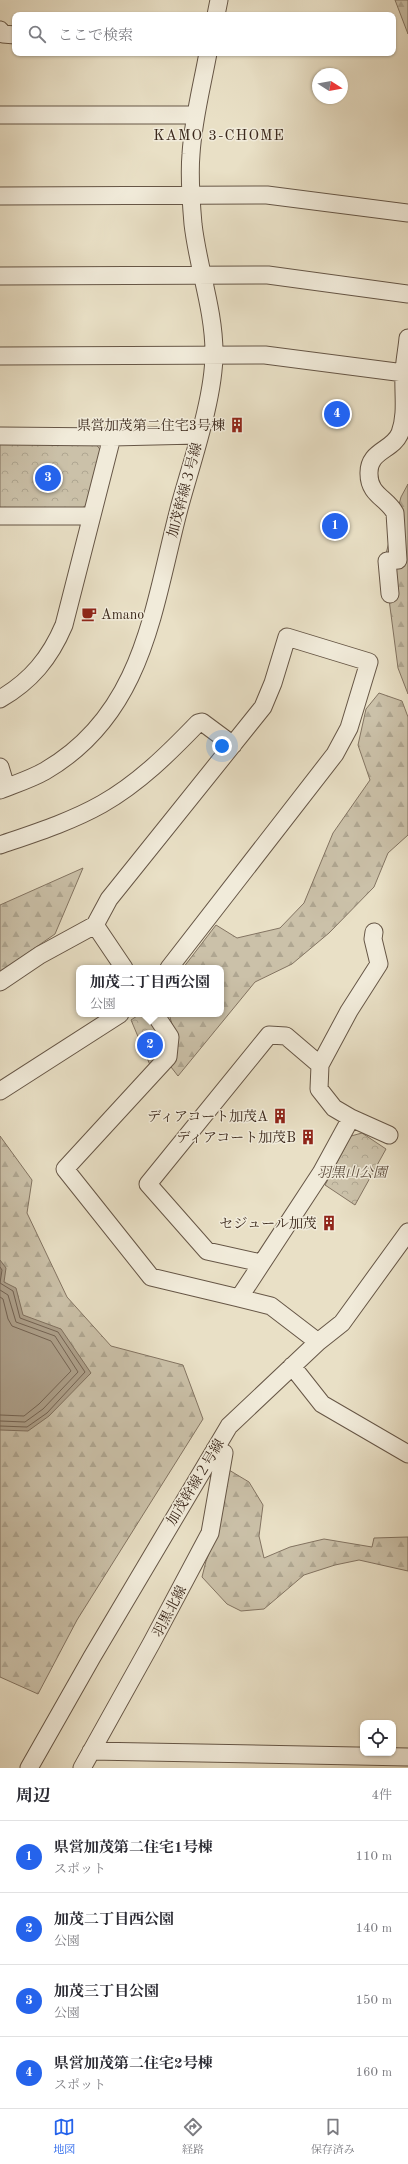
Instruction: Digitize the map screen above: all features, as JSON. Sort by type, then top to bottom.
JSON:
[{"type":"street","points":[[217,12],[219,0]]},
{"type":"street","points":[[0,30],[3,34],[12,35]]},
{"type":"street","name":"加茂幹線３号線","points":[[3,789],[45,771],[74,750],[110,712],[129,681],[138,662],[150,625],[211,382],[214,356],[212,318],[194,226],[191,196],[191,154],[196,115],[207,56]]},
{"type":"street","points":[[0,115],[196,115]]},
{"type":"street","points":[[0,196],[267,195],[408,213]]},
{"type":"street","points":[[0,276],[274,275],[408,294]]},
{"type":"street","points":[[390,594],[387,561],[398,560],[402,516],[373,491],[369,480],[369,467],[371,460],[378,452],[398,438],[401,430],[407,392],[404,373],[408,338]]},
{"type":"street","points":[[0,356],[265,355],[404,373]]},
{"type":"street","points":[[0,436],[112,437],[198,435]]},
{"type":"street","points":[[0,699],[34,674],[43,664],[58,640],[64,625],[112,437]]},
{"type":"street","points":[[0,516],[91,516]]},
{"type":"street","points":[[0,982],[40,955],[95,925],[109,899],[263,707],[273,683],[287,637],[369,662],[349,728],[335,754],[171,965]]},
{"type":"street","points":[[0,845],[63,823],[102,804],[144,775],[198,723],[202,722],[233,745]]},
{"type":"street","points":[[0,767],[3,789]]},
{"type":"street","points":[[95,925],[122,965]]},
{"type":"street","points":[[374,932],[373,939],[379,964],[349,1011],[320,1065],[319,1089],[334,1108],[351,1118],[389,1135]]},
{"type":"street","points":[[0,1091],[115,1017]]},
{"type":"street","points":[[157,1017],[170,1036],[168,1057],[65,1169],[151,1277],[271,1306],[318,1342]]},
{"type":"street","points":[[262,1263],[208,1251],[148,1184],[270,1035],[286,1036],[320,1065]]},
{"type":"street","points":[[239,1298],[321,1173],[351,1118]]},
{"type":"street","name":"加茂幹線２号線","points":[[29,1768],[92,1657],[229,1426],[318,1342],[342,1323],[408,1232]]},
{"type":"street","points":[[292,1366],[322,1404],[408,1454]]},
{"type":"street","name":"羽黒北線","points":[[82,1768],[90,1751],[151,1644],[210,1533],[224,1453],[215,1449]]},
{"type":"street","points":[[90,1751],[408,1757]]},
{"type":"green space","points":[[395,0],[408,0],[408,34]]},
{"type":"green space","points":[[0,443],[95,443],[102,452],[88,504],[79,510],[0,510]]},
{"type":"green space","points":[[408,484],[408,694],[398,668],[384,561],[401,497]]},
{"type":"green space","points":[[379,693],[402,701],[408,717],[408,835],[388,853],[374,887],[329,933],[292,964],[255,982],[178,1076],[171,1067],[177,1041],[170,1017],[224,1017],[224,965],[185,965],[216,925],[237,938],[280,928],[304,903],[333,833],[370,780],[358,745],[366,709]]},
{"type":"green space","points":[[83,868],[55,934],[0,972],[0,905]]},
{"type":"green space","points":[[136,1017],[147,1017],[160,1033],[157,1057],[150,1065],[131,1020]]},
{"type":"green space","name":"羽黒山公園","points":[[362,1133],[386,1149],[355,1205],[325,1185],[351,1136]]},
{"type":"green space","points":[[0,1136],[32,1180],[27,1213],[67,1297],[111,1346],[183,1365],[203,1419],[77,1620],[38,1694],[0,1677]]},
{"type":"green space","points":[[229,1470],[249,1482],[263,1505],[259,1536],[264,1558],[290,1547],[324,1539],[372,1547],[374,1538],[408,1537],[408,1571],[359,1560],[335,1565],[304,1575],[264,1609],[241,1611],[227,1604],[202,1577],[206,1561],[216,1536]]},
{"type":"water","points":[[0,1260],[6,1268],[4,1282],[16,1288],[23,1315],[61,1329],[91,1373],[49,1416],[28,1431],[0,1430]]},
{"type":"place","name":"県営加茂第二住宅2号棟","points":[[337,414]]},
{"type":"place","name":"県営加茂第二住宅3号棟","points":[[237,425]]},
{"type":"place","name":"加茂三丁目公園","points":[[48,478]]},
{"type":"place","name":"県営加茂第二住宅1号棟","points":[[335,526]]},
{"type":"place","name":"Amano","points":[[89,614]]},
{"type":"place","name":"加茂二丁目西公園","points":[[150,1045]]},
{"type":"place","name":"ディアコート加茂A","points":[[280,1116]]},
{"type":"place","name":"ディアコート加茂B","points":[[308,1137]]},
{"type":"place","name":"セジュール加茂","points":[[329,1223]]},
{"type":"district","name":"KAMO 3-CHOME","points":[[219,135]]}]
